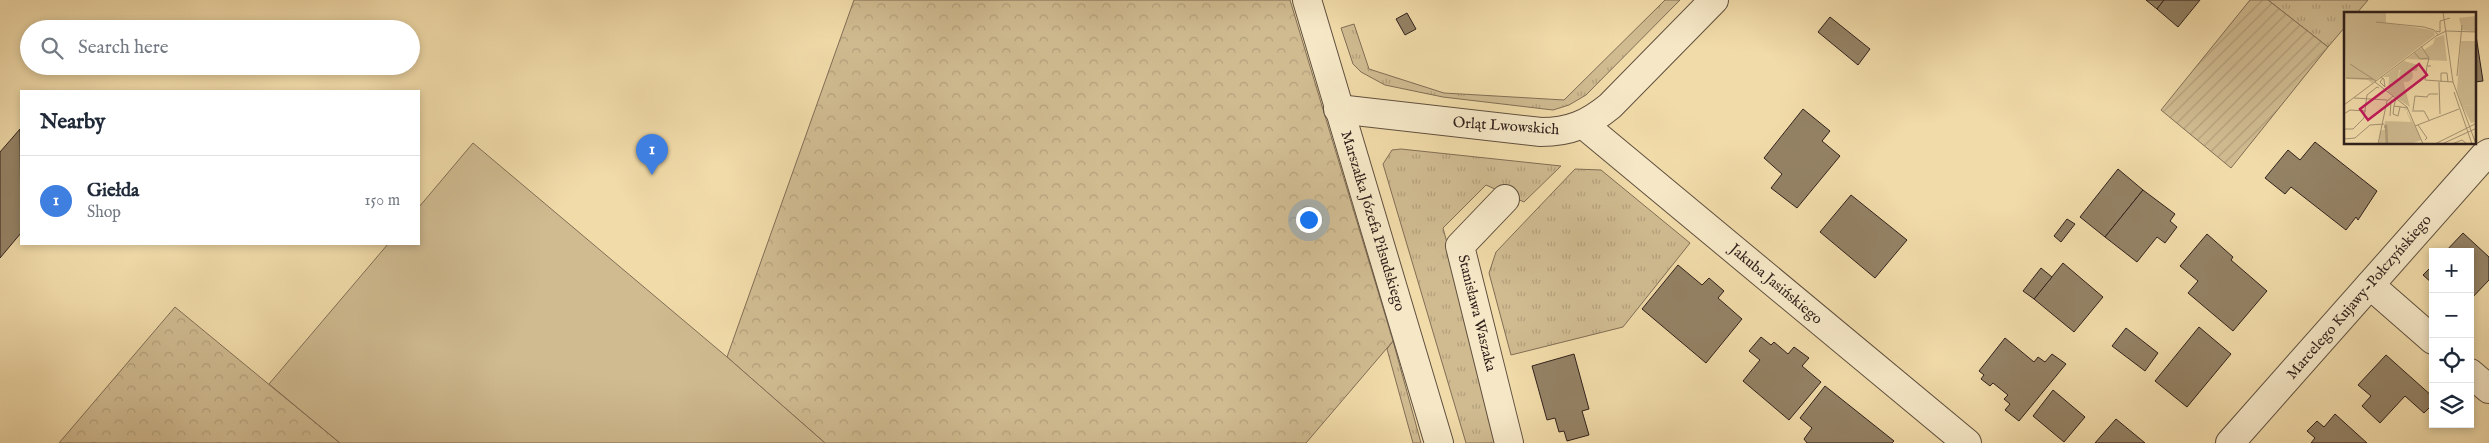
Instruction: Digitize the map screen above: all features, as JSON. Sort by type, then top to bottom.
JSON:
[{"type":"street","name":"Marszałka Józefa Piłsudskiego","points":[[1307,0],[1338,109],[1401,310],[1439,443]]},
{"type":"street","name":"Orląt Lwowskich","points":[[1338,109],[1541,132],[1558,132],[1584,125],[1610,106],[1714,0]]},
{"type":"street","name":"Jakuba Jasińskiego","points":[[1584,125],[1967,443]]},
{"type":"street","name":"Marcelego Kujawy-Połczyńskiego","points":[[2230,443],[2484,156],[2489,153]]},
{"type":"street","name":"Stanisława Waszaka","points":[[1505,199],[1460,246],[1509,443]]},
{"type":"street","points":[[2370,285],[2431,338]]},
{"type":"street","points":[[2474,376],[2489,389]]},
{"type":"green space","points":[[854,0],[1290,0],[1393,341],[1306,443],[825,443],[727,357]]},
{"type":"green space","points":[[1665,0],[1680,0],[1586,95],[1569,105],[1553,110],[1443,97],[1385,85],[1361,72],[1353,64],[1341,28],[1354,24],[1369,69],[1444,93],[1564,100]]},
{"type":"green space","points":[[2250,0],[2268,0],[2328,47],[2231,168],[2161,110]]},
{"type":"green space","points":[[2268,0],[2368,0],[2358,12],[2344,12],[2344,28],[2328,47]]},
{"type":"green space","points":[[473,143],[727,357],[825,443],[340,443],[269,384],[387,245],[420,245],[420,206]]},
{"type":"green space","points":[[1401,149],[1561,166],[1524,202],[1486,185],[1443,228],[1501,443],[1466,443],[1383,164],[1392,150]]},
{"type":"green space","points":[[1575,169],[1601,170],[1690,243],[1623,327],[1511,355],[1489,273],[1496,252]]},
{"type":"green space","points":[[175,307],[340,443],[59,443]]},
{"type":"green space","points":[[1393,341],[1421,443],[1413,443],[1387,349]]},
{"type":"building","points":[[2146,0],[2164,0],[2157,9]]},
{"type":"building","points":[[2164,0],[2200,0],[2178,27],[2157,9]]},
{"type":"building","points":[[1407,13],[1416,29],[1405,35],[1396,19]]},
{"type":"building","points":[[1830,17],[1870,49],[1858,65],[1818,32]]},
{"type":"building","points":[[2476,36],[2483,81],[2476,82]]},
{"type":"building","points":[[1803,109],[1830,131],[1822,141],[1840,156],[1797,208],[1771,188],[1782,174],[1764,158]]},
{"type":"building","points":[[20,129],[20,234],[0,258],[0,152]]},
{"type":"building","points":[[2315,142],[2377,191],[2358,220],[2356,217],[2346,230],[2291,187],[2285,194],[2265,178],[2288,150],[2300,160]]},
{"type":"building","points":[[2118,169],[2143,190],[2105,237],[2080,217]]},
{"type":"building","points":[[2143,190],[2175,214],[2170,221],[2177,227],[2165,243],[2157,237],[2137,262],[2105,237]]},
{"type":"building","points":[[1851,195],[1907,240],[1875,278],[1820,232]]},
{"type":"building","points":[[2067,219],[2075,224],[2061,242],[2054,236]]},
{"type":"building","points":[[2463,233],[2489,257],[2489,280],[2474,296],[2474,248],[2449,248]]},
{"type":"building","points":[[2207,234],[2233,257],[2231,260],[2267,291],[2233,331],[2188,293],[2198,281],[2180,266]]},
{"type":"building","points":[[2063,263],[2103,297],[2074,332],[2034,299]]},
{"type":"building","points":[[1678,265],[1702,285],[1709,278],[1724,291],[1718,298],[1742,319],[1706,363],[1642,309]]},
{"type":"building","points":[[2041,268],[2052,277],[2034,299],[2023,291]]},
{"type":"building","points":[[2429,269],[2429,280],[2423,275]]},
{"type":"building","points":[[2199,327],[2231,354],[2187,407],[2155,381]]},
{"type":"building","points":[[2126,328],[2158,353],[2145,371],[2112,346]]},
{"type":"building","points":[[1761,337],[1771,345],[1774,342],[1788,354],[1794,347],[1809,358],[1802,366],[1821,382],[1789,420],[1743,381],[1760,360],[1749,351]]},
{"type":"building","points":[[2005,338],[2034,362],[2038,357],[2045,362],[2052,354],[2066,364],[2019,421],[2005,410],[2010,404],[2004,399],[2008,395],[1993,383],[1990,386],[1981,379],[1984,375],[1979,371]]},
{"type":"building","points":[[1574,354],[1589,409],[1582,411],[1589,435],[1567,441],[1564,431],[1559,432],[1555,418],[1547,420],[1532,366]]},
{"type":"building","points":[[2386,355],[2429,393],[2429,408],[2424,413],[2405,396],[2380,423],[2362,406],[2371,396],[2358,385]]},
{"type":"building","points":[[1825,386],[1894,441],[1892,443],[1807,443],[1804,439],[1812,428],[1800,418]]},
{"type":"building","points":[[2053,390],[2085,417],[2064,442],[2033,416]]},
{"type":"building","points":[[2335,414],[2367,443],[2311,443],[2315,438],[2307,431],[2317,421],[2324,427]]},
{"type":"building","points":[[2116,419],[2145,443],[2095,443]]},
{"type":"place","name":"Giełda","points":[[652,175]]}]
